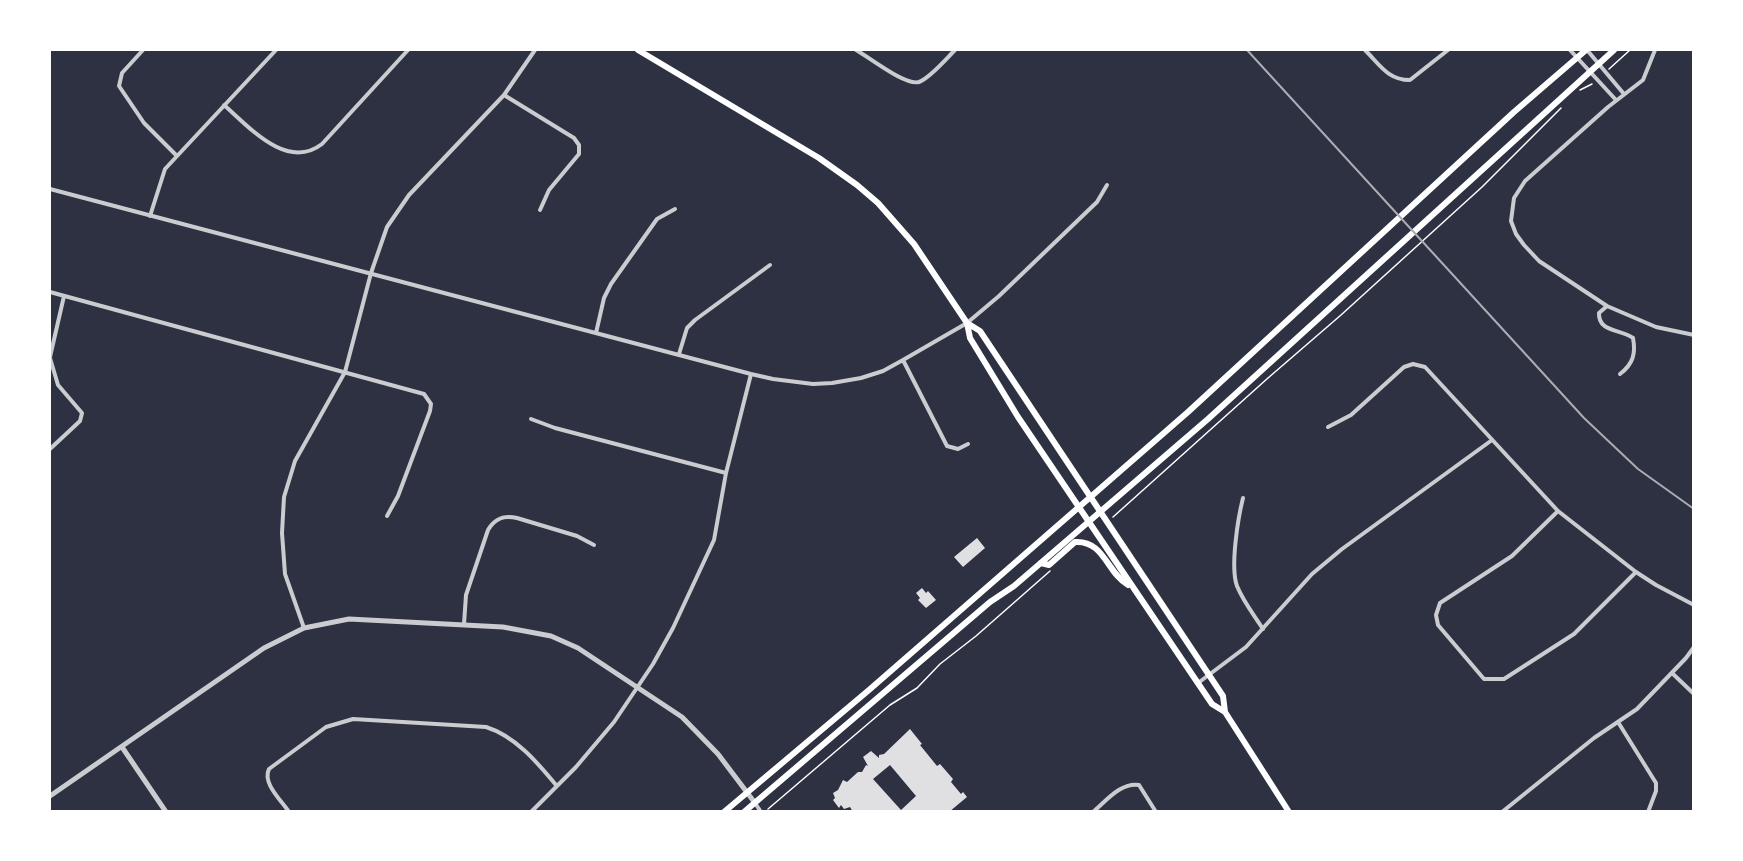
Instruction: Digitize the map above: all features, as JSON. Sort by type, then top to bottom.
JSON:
[{"type":"main road","points":[[638,50],[819,158],[878,203],[914,244],[967,323],[970,338],[1003,394],[1198,684],[1212,704],[1225,712]]},
{"type":"main road","points":[[724,812],[878,683],[1079,508],[1217,386],[1514,112],[1586,50]]},
{"type":"main road","points":[[744,812],[990,602],[1014,586],[1216,412],[1614,50]]},
{"type":"main road","points":[[967,323],[980,331],[1223,696],[1225,712],[1289,812]]},
{"type":"main road","points":[[1041,563],[1049,565],[1075,542],[1090,543],[1100,551],[1119,580],[1132,587]]},
{"type":"street","points":[[143,50],[122,73],[119,86],[144,123],[176,155]]},
{"type":"street","points":[[150,216],[165,169],[276,50]]},
{"type":"street","points":[[224,105],[258,136],[273,145],[297,152],[313,150],[322,144],[408,50]]},
{"type":"street","points":[[304,628],[285,574],[282,533],[284,497],[295,462],[345,372],[371,273],[387,227],[409,195],[504,95],[535,50]]},
{"type":"street","points":[[856,50],[903,79],[913,82],[921,81],[929,75],[955,50]]},
{"type":"street","points":[[1365,50],[1390,76],[1399,80],[1410,80],[1448,50]]},
{"type":"street","points":[[1570,50],[1617,100]]},
{"type":"street","points":[[1586,50],[1624,94]]},
{"type":"street","points":[[1655,50],[1643,80],[1525,181],[1514,198],[1511,220],[1516,234],[1539,261],[1607,306],[1656,327],[1694,335]]},
{"type":"street","points":[[504,95],[574,138],[579,145],[579,154],[549,190],[540,210]]},
{"type":"street","points":[[50,189],[751,374],[813,384],[861,378],[883,371],[967,323],[1022,276],[1097,202],[1107,185]]},
{"type":"street","points":[[596,333],[604,298],[611,284],[657,219],[675,209]]},
{"type":"street","points":[[679,354],[687,328],[695,320],[770,265]]},
{"type":"street","points":[[50,292],[424,394],[431,404],[398,496],[387,516]]},
{"type":"street","points":[[50,449],[80,421],[82,413],[58,385],[50,358],[64,296]]},
{"type":"street","points":[[1607,306],[1599,313],[1601,324],[1625,332],[1633,338],[1634,357],[1628,368],[1620,374]]},
{"type":"street","points":[[903,360],[947,446],[958,449],[968,444]]},
{"type":"street","points":[[1328,427],[1351,415],[1404,368],[1413,364],[1425,367],[1558,511],[1636,572],[1662,589],[1694,605]]},
{"type":"street","points":[[531,812],[576,767],[614,722],[638,688],[673,628],[714,540],[726,473],[751,374]]},
{"type":"street","points":[[531,418],[555,428],[726,473]]},
{"type":"street","points":[[1198,684],[1246,647],[1312,574],[1342,549],[1492,440]]},
{"type":"street","points":[[1243,498],[1238,517],[1234,575],[1240,592],[1263,629]]},
{"type":"street","points":[[1558,511],[1512,556],[1440,603],[1436,615],[1438,625],[1485,679],[1504,679],[1574,634],[1636,572]]},
{"type":"street","points":[[464,624],[466,595],[488,530],[499,518],[508,516],[517,518],[577,536],[594,545]]},
{"type":"street","points":[[50,796],[264,648],[304,628],[349,619],[522,629],[551,636],[578,648],[671,710],[693,728],[718,754],[763,812]]},
{"type":"street","points":[[1503,812],[1594,738],[1637,709],[1694,647]]},
{"type":"street","points":[[1672,673],[1694,694]]},
{"type":"street","points":[[289,812],[267,780],[268,769],[326,728],[353,719],[486,726],[511,738],[556,785]]},
{"type":"street","points":[[1618,722],[1656,783],[1656,791],[1648,812]]},
{"type":"street","points":[[122,747],[166,812]]},
{"type":"street","points":[[1093,812],[1123,787],[1133,784],[1139,785],[1156,812]]},
{"type":"path","points":[[1613,66],[1630,50]]},
{"type":"path","points":[[1573,96],[1592,84]]},
{"type":"path","points":[[1115,515],[1482,187],[1566,102]]},
{"type":"path","points":[[763,812],[890,705],[917,688],[940,664],[976,636],[1055,567]]},
{"type":"building","points":[[977,538],[985,548],[963,567],[954,557]]},
{"type":"building","points":[[922,588],[936,600],[926,608],[918,600],[920,598],[916,593]]},
{"type":"building","points":[[910,729],[937,766],[940,764],[953,779],[951,782],[961,794],[963,792],[967,797],[949,812],[853,812],[850,807],[844,809],[841,805],[839,808],[833,800],[835,798],[833,793],[838,790],[843,780],[847,782],[858,772],[862,772],[866,765],[868,766],[863,757],[871,751],[879,758],[879,755],[884,754]],"holes":[[[890,765],[916,796],[901,810],[873,779]]]},
{"type":"railway","points":[[1247,50],[1584,418],[1638,469],[1694,509]]}]
